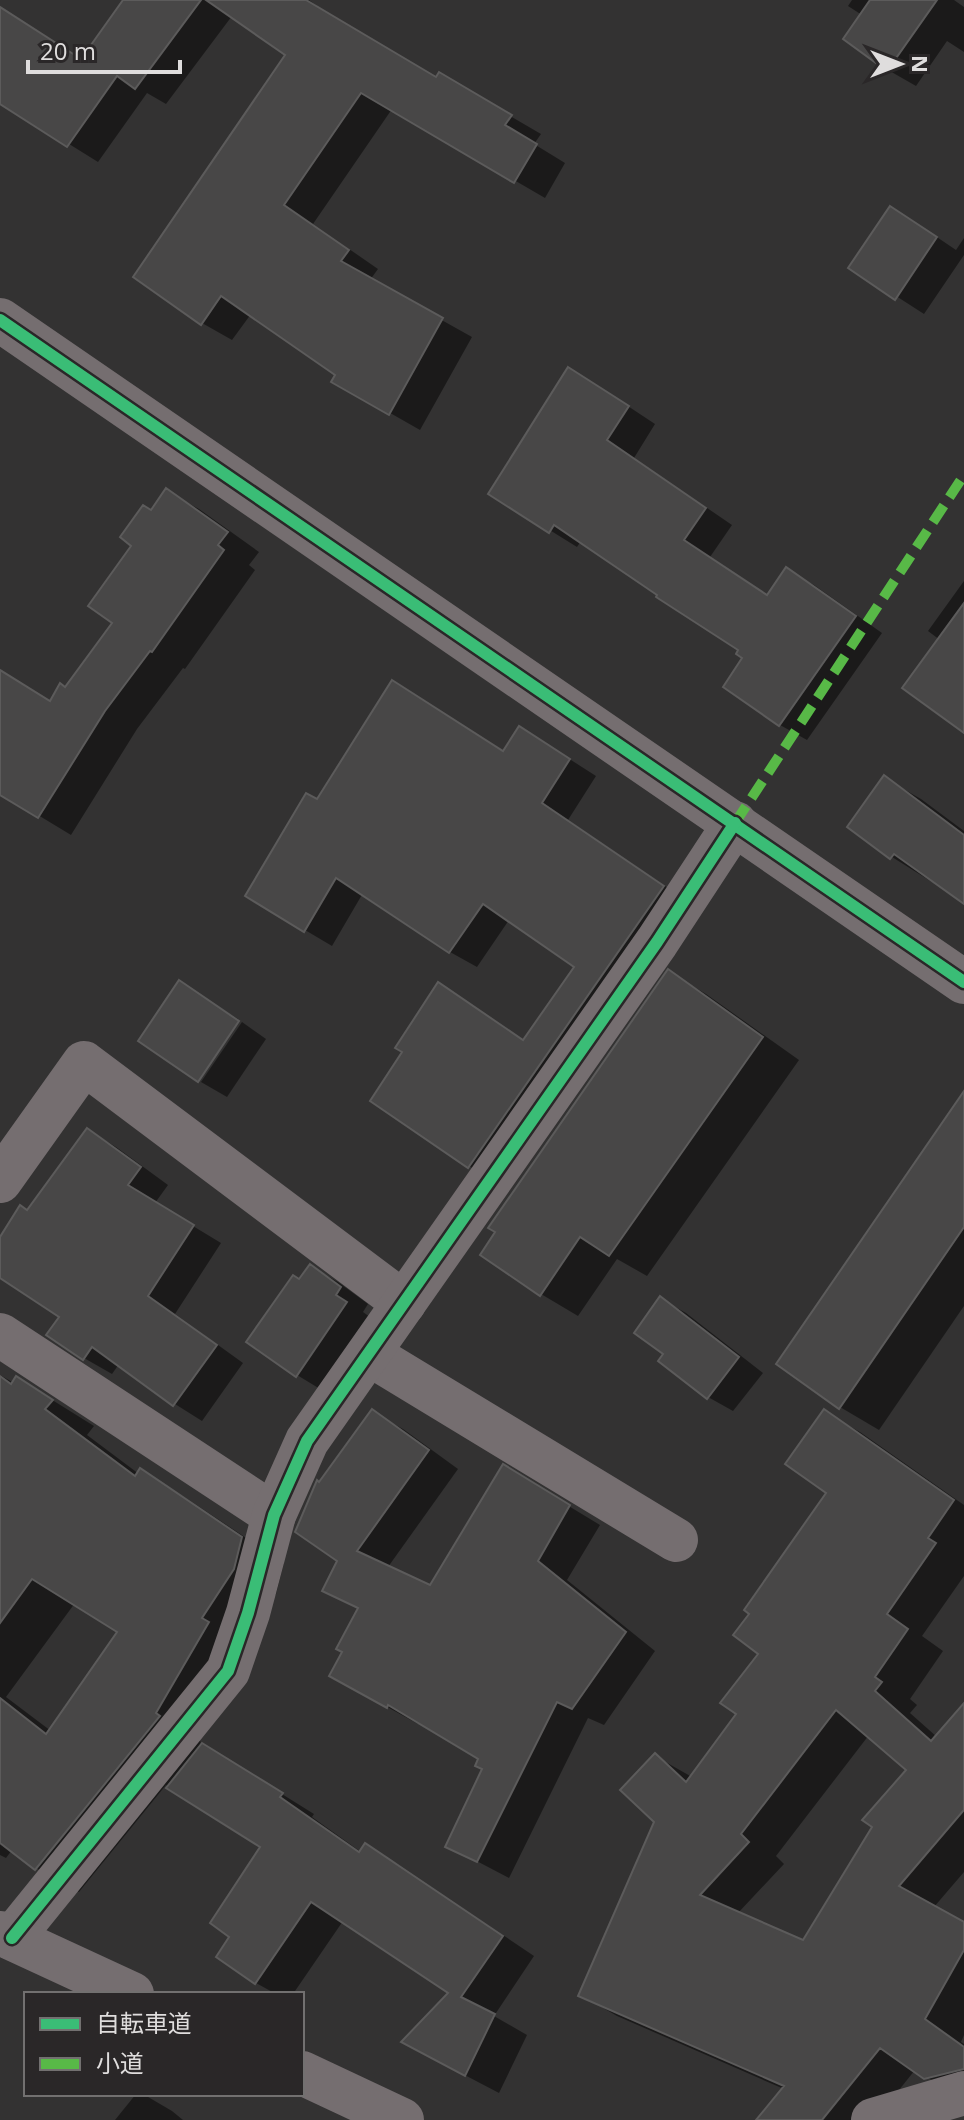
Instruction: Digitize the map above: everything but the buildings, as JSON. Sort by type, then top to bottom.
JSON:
[{"type":"street","points":[[0,320],[964,982]]},
{"type":"street","points":[[128,1992],[6,1935],[228,1671],[248,1613],[274,1515],[307,1441],[657,942],[735,823]]},
{"type":"street","points":[[0,1181],[84,1063],[404,1303]]},
{"type":"street","points":[[0,1335],[274,1515]]},
{"type":"street","points":[[369,1354],[676,1540]]},
{"type":"street","points":[[304,2074],[402,2120]]},
{"type":"street","points":[[873,2120],[964,2093]]},
{"type":"marked path","points":[[735,823],[964,475]]},
{"type":"cycle path","points":[[0,320],[964,982]]},
{"type":"cycle path","points":[[12,1938],[228,1671],[248,1613],[274,1515],[307,1441],[657,942],[735,823]]}]
